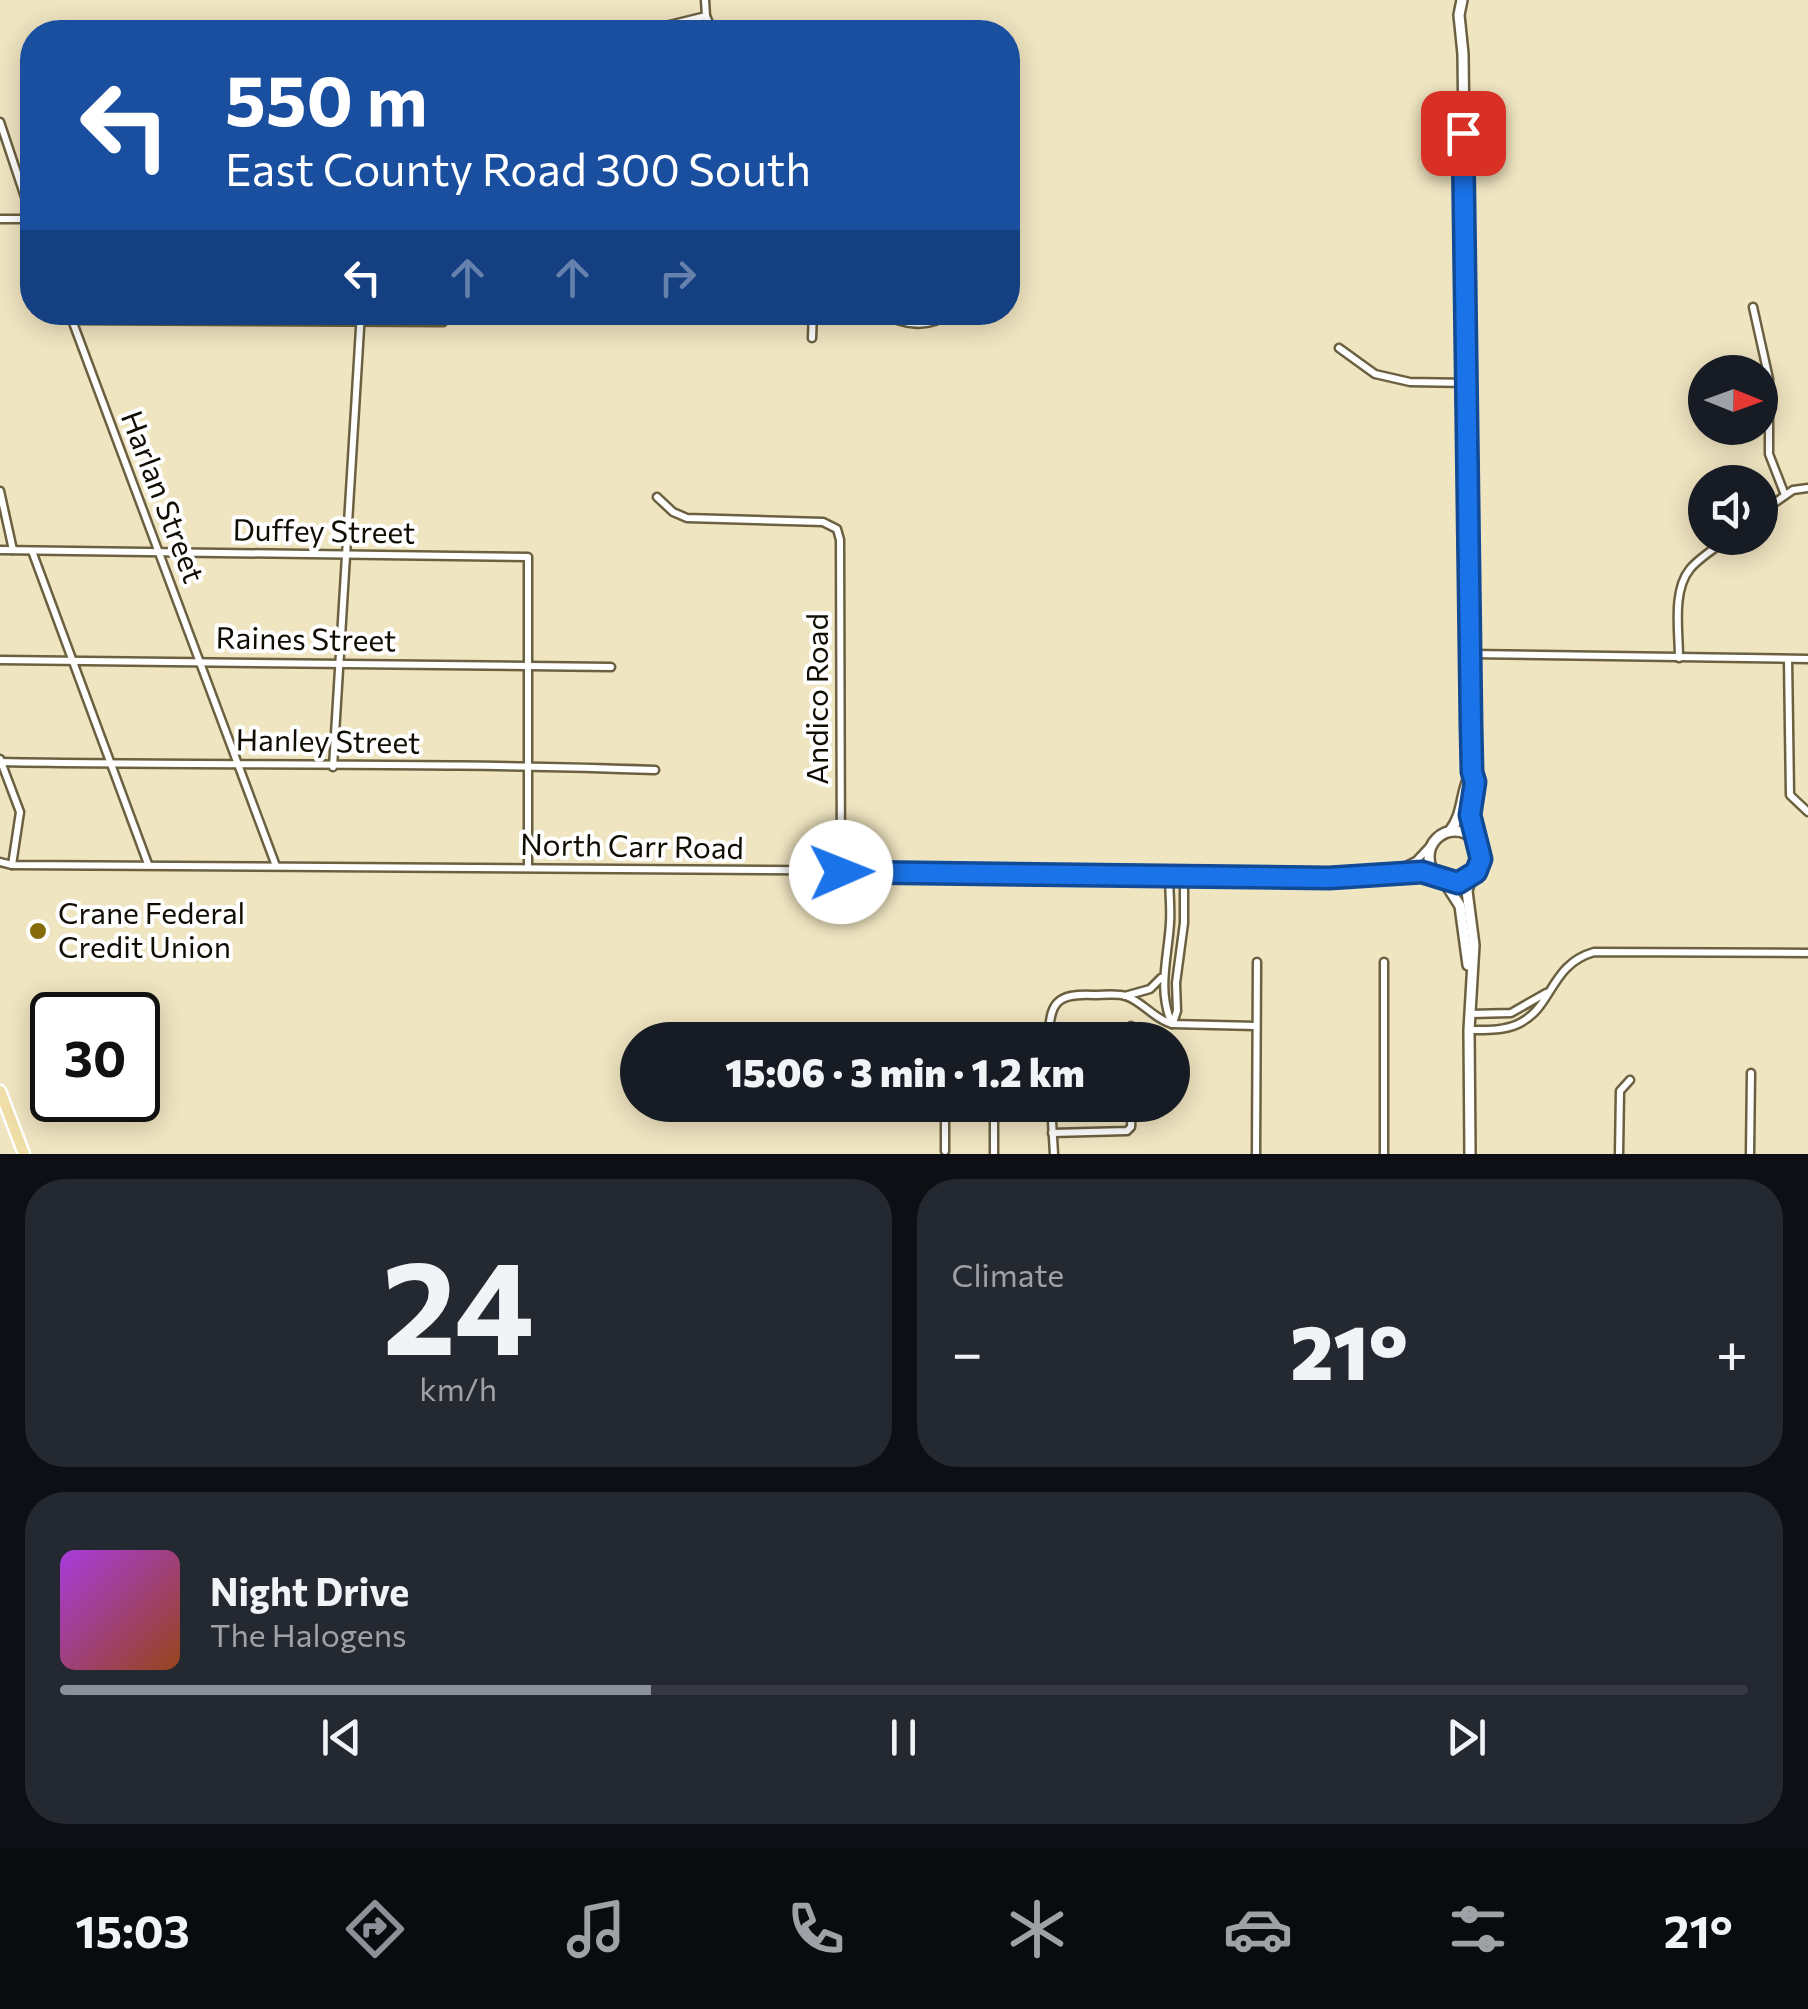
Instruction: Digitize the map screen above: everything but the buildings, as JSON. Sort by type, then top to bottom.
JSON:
[{"type":"main road","points":[[0,1092],[24,1154]]},
{"type":"street","points":[[705,0],[708,20]]},
{"type":"street","points":[[1450,0],[1460,14]]},
{"type":"street","points":[[1462,0],[1475,782],[1470,815],[1481,859],[1466,891],[1474,945],[1470,973],[1470,1154]]},
{"type":"street","points":[[690,20],[706,16]]},
{"type":"street","points":[[0,122],[20,180]]},
{"type":"street","points":[[1753,307],[1769,379],[1769,454],[1785,495]]},
{"type":"street","name":"Harlan Street","points":[[74,325],[276,866]]},
{"type":"street","points":[[332,767],[360,325]]},
{"type":"street","points":[[812,338],[813,325]]},
{"type":"street","points":[[1339,348],[1375,374],[1410,382],[1469,383]]},
{"type":"street","points":[[1778,500],[1808,488]]},
{"type":"street","points":[[0,491],[13,550]]},
{"type":"street","name":"Andico Road","points":[[657,498],[687,518],[823,522],[835,527],[840,540],[841,872]]},
{"type":"street","name":"Duffey Street","points":[[0,550],[528,557],[527,665]]},
{"type":"street","points":[[32,551],[148,864]]},
{"type":"street","points":[[1679,658],[1679,602],[1684,580],[1690,568],[1707,555]]},
{"type":"street","points":[[1471,654],[1808,659]]},
{"type":"street","name":"Raines Street","points":[[0,660],[611,668]]},
{"type":"street","points":[[1788,660],[1790,794],[1808,812]]},
{"type":"street","points":[[527,665],[528,868]]},
{"type":"street","points":[[0,761],[20,812],[12,865]]},
{"type":"street","name":"Hanley Street","points":[[0,761],[655,770]]},
{"type":"street","points":[[1384,876],[1407,867],[1436,838],[1450,831],[1460,817],[1472,772]]},
{"type":"street","points":[[1450,831],[1474,839]]},
{"type":"street","points":[[1431,845],[1429,861],[1460,906],[1470,973]]},
{"type":"street","name":"North Carr Road","points":[[0,862],[1184,875],[1384,876],[1422,872],[1440,878]]},
{"type":"street","points":[[1169,874],[1170,922],[1162,977],[1171,1022]]},
{"type":"street","points":[[1173,1022],[1184,923],[1184,875]]},
{"type":"street","points":[[1440,878],[1458,883],[1470,878]]},
{"type":"street","points":[[1469,1030],[1506,1028],[1520,1023],[1537,1010],[1560,972],[1574,960],[1602,951],[1808,953]]},
{"type":"street","points":[[1256,1154],[1257,962]]},
{"type":"street","points":[[1384,962],[1384,1154]]},
{"type":"street","points":[[1051,1022],[1051,1013],[1064,996],[1125,996],[1150,989],[1162,977]]},
{"type":"street","points":[[1470,1014],[1511,1014],[1547,992]]},
{"type":"street","points":[[1125,996],[1165,1022]]},
{"type":"street","points":[[1190,1024],[1256,1026]]},
{"type":"street","points":[[1750,1154],[1751,1074]]},
{"type":"street","points":[[1620,1154],[1620,1091],[1630,1080]]},
{"type":"street","points":[[944,1152],[945,1122]]},
{"type":"street","points":[[994,1122],[994,1154]]},
{"type":"street","points":[[1052,1122],[1054,1154]]},
{"type":"street","points":[[1052,1132],[1120,1133],[1130,1130],[1131,1122]]},
{"type":"place","name":"Crane Federal Credit Union","points":[[38,931]]},
{"type":"route","points":[[841,872],[1329,878],[1422,872],[1458,883],[1476,872],[1481,852],[1474,839],[1470,815],[1475,782],[1463,133]]}]
